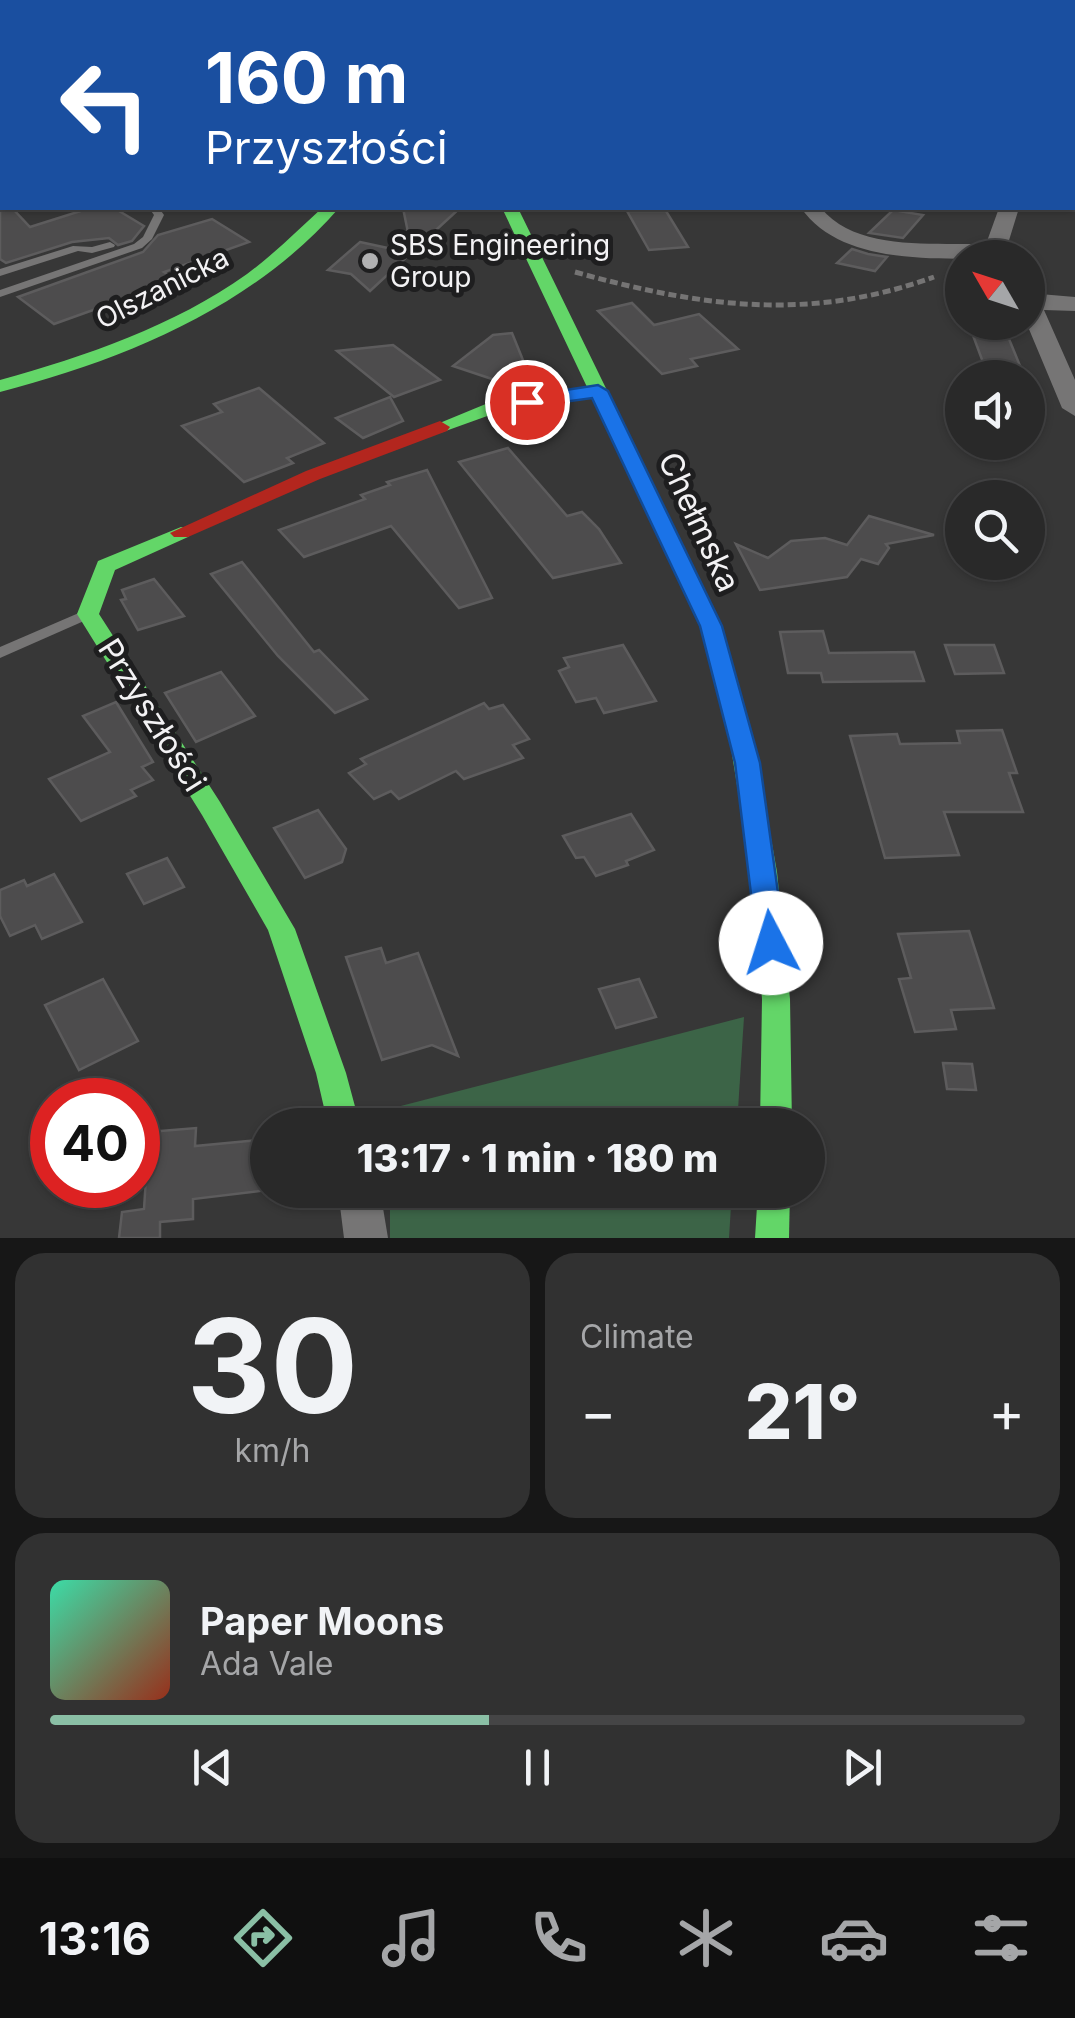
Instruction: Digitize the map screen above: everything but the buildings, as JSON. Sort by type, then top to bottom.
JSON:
[{"type":"street","name":"Olszanicka","points":[[0,386],[124,344],[210,304],[272,262],[329,210]]},
{"type":"street","name":"Chełmska","points":[[511,210],[711,626],[732,694],[748,763],[769,908],[777,1108]]},
{"type":"street","points":[[812,210],[848,236],[916,250],[945,251]]},
{"type":"street","points":[[1001,240],[1008,210]]},
{"type":"street","points":[[1045,302],[1075,304]]},
{"type":"street","points":[[1045,340],[1075,408]]},
{"type":"street","name":"Przyszłości","points":[[340,1108],[281,929],[88,614],[106,566],[312,475],[500,405],[598,391]]},
{"type":"street","points":[[362,1208],[366,1238]]},
{"type":"street","points":[[772,1238],[773,1208]]},
{"type":"lane","points":[[0,294],[138,246],[157,222],[155,210]]},
{"type":"lane","points":[[0,273],[77,248],[92,250],[110,245]]},
{"type":"lane","points":[[0,653],[88,614]]},
{"type":"path","points":[[540,271],[562,268],[639,290],[754,308],[892,294],[938,275]]},
{"type":"green space","points":[[744,1017],[738,1108],[393,1108]]},
{"type":"green space","points":[[731,1208],[729,1238],[390,1238],[390,1210]]},
{"type":"traffic: fast","points":[[0,386],[95,357],[215,302],[255,276],[329,210]]},
{"type":"traffic: fast","points":[[511,210],[711,626],[743,748],[764,872],[776,999],[776,1108]]},
{"type":"traffic: fast","points":[[440,427],[500,405],[599,391]]},
{"type":"traffic: fast","points":[[181,533],[106,566],[88,614],[211,809],[281,929],[340,1108]]},
{"type":"traffic: fast","points":[[772,1238],[773,1208]]},
{"type":"traffic: jam","points":[[181,533],[313,475],[440,427]]},
{"type":"place","name":"SBS Engineering Group","points":[[370,261]]},
{"type":"route","points":[[527,402],[598,391],[711,626],[748,763],[771,943]]}]
